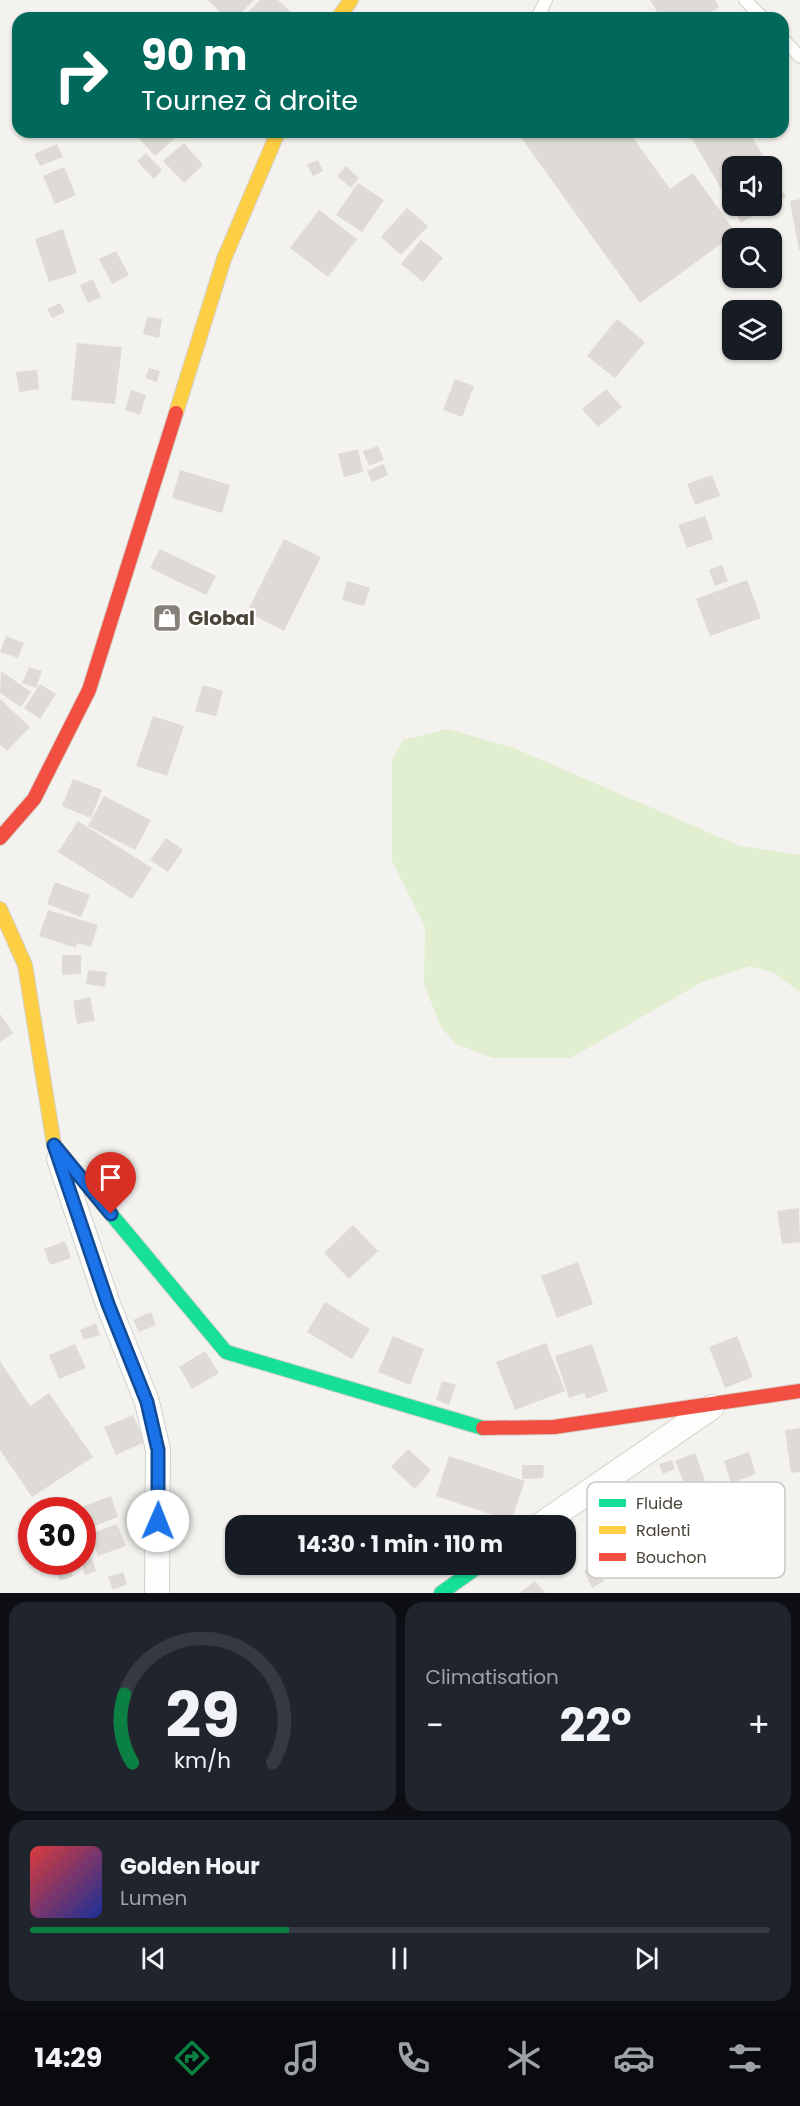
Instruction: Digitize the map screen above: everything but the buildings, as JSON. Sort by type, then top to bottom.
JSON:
[{"type":"street","points":[[0,838],[34,799],[89,690],[224,259],[275,138]]},
{"type":"street","points":[[0,909],[25,964],[54,1145],[108,1304],[150,1412],[158,1450],[157,1593]]},
{"type":"street","points":[[54,1145],[226,1352],[483,1428],[554,1427],[800,1392]]},
{"type":"street","points":[[603,1482],[719,1402]]},
{"type":"street","points":[[555,1515],[587,1493]]},
{"type":"street","points":[[441,1593],[466,1575]]},
{"type":"lane","points":[[745,0],[757,12]]},
{"type":"lane","points":[[789,45],[800,57]]},
{"type":"green space","points":[[447,729],[514,748],[740,846],[800,855],[800,992],[774,973],[750,966],[702,982],[571,1058],[493,1058],[456,1044],[441,1027],[424,984],[425,927],[392,861],[392,761],[403,740]]},
{"type":"traffic: fast","points":[[86,1184],[226,1352],[483,1428]]},
{"type":"traffic: fast","points":[[441,1593],[466,1575]]},
{"type":"traffic: slow","points":[[342,12],[351,0]]},
{"type":"traffic: slow","points":[[176,413],[224,259],[275,138]]},
{"type":"traffic: slow","points":[[0,909],[25,965],[54,1145],[86,1184]]},
{"type":"traffic: jam","points":[[0,838],[34,799],[89,690],[176,413]]},
{"type":"traffic: jam","points":[[483,1428],[554,1427],[800,1391]]},
{"type":"place","name":"Global","points":[[167,618]]},
{"type":"route","points":[[111,1214],[54,1145],[108,1304],[147,1402],[158,1450],[158,1521]]}]
